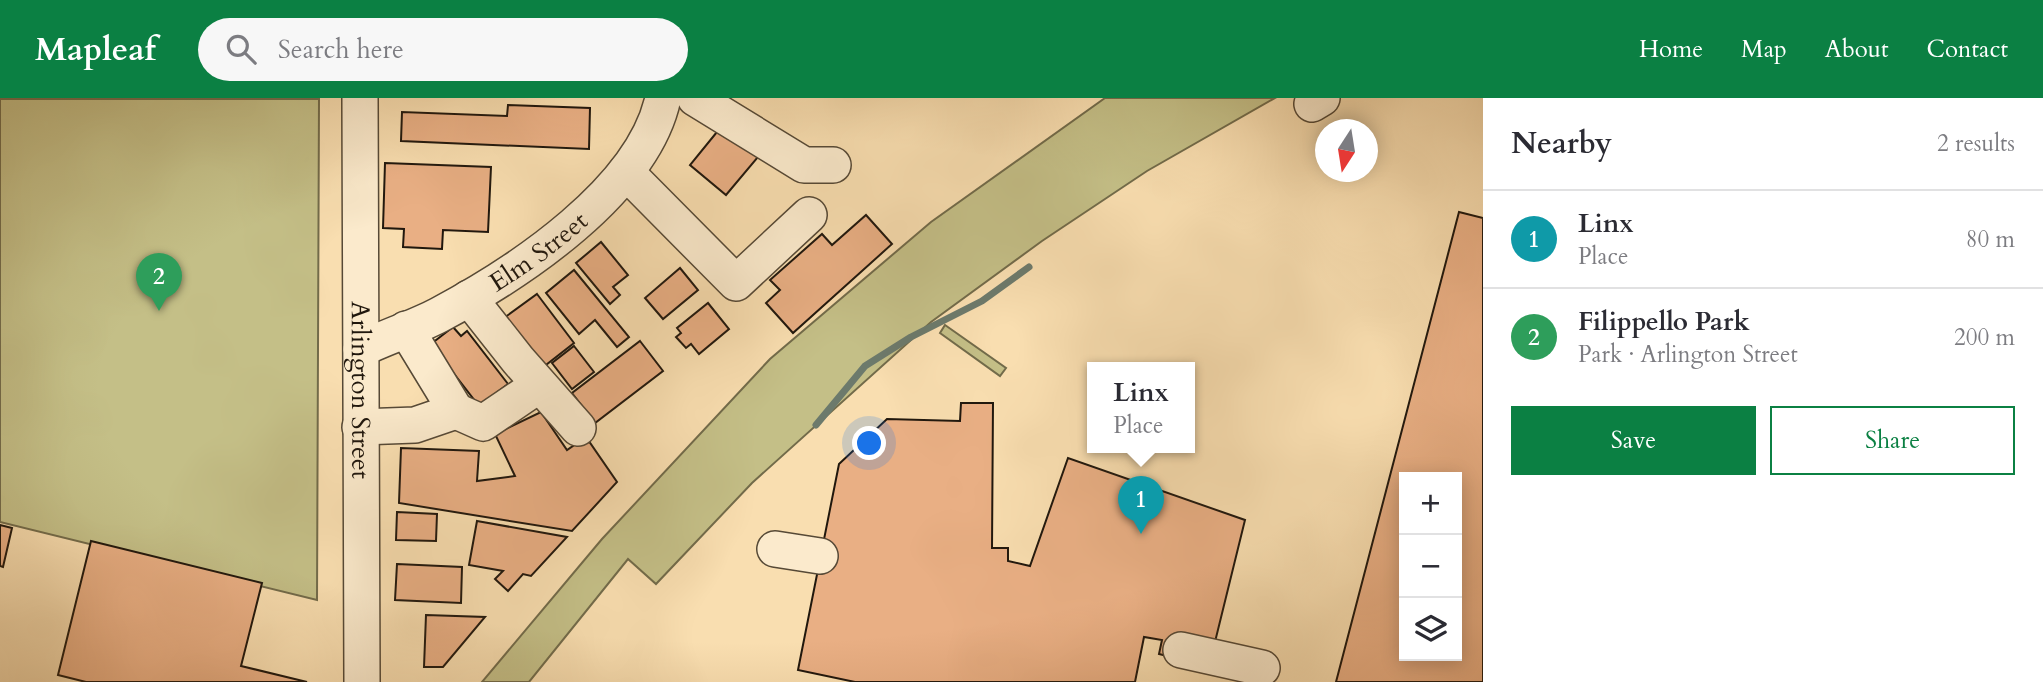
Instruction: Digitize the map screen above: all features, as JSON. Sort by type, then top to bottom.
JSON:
[{"type":"street","name":"Arlington Street","points":[[360,98],[362,682]]},
{"type":"street","name":"Elm Street","points":[[360,349],[469,298],[547,245],[585,213],[626,172],[649,136],[663,98]]},
{"type":"street","points":[[695,98],[804,165],[833,165]]},
{"type":"street","points":[[626,172],[736,283],[809,215]]},
{"type":"street","points":[[469,298],[539,385],[578,428]]},
{"type":"street","points":[[406,329],[456,411],[484,423],[539,385]]},
{"type":"street","points":[[360,427],[415,425],[456,411]]},
{"type":"street","points":[[775,550],[820,556]]},
{"type":"street","points":[[1181,650],[1262,668]]},
{"type":"shaded area","points":[[1105,98],[1275,98],[1147,171],[1042,241],[931,322],[752,483],[656,584],[628,559],[529,682],[482,682],[602,539],[770,359],[931,222]]},
{"type":"shaded area","points":[[0,99],[319,99],[317,600],[0,522]]},
{"type":"shaded area","points":[[945,325],[1006,368],[1000,376],[940,333]]},
{"type":"building","points":[[508,105],[590,108],[589,149],[401,141],[402,112],[507,116]]},
{"type":"building","points":[[721,127],[758,157],[726,195],[690,165]]},
{"type":"building","points":[[385,163],[491,167],[488,232],[443,230],[442,249],[403,247],[404,229],[383,228]]},
{"type":"building","points":[[1459,212],[1483,218],[1483,682],[1336,682]]},
{"type":"building","points":[[866,215],[892,244],[793,333],[766,303],[780,290],[770,280],[822,234],[832,245]]},
{"type":"building","points":[[601,242],[628,275],[613,287],[620,295],[610,304],[576,263]]},
{"type":"building","points":[[680,268],[698,290],[663,319],[645,298]]},
{"type":"building","points":[[574,270],[629,337],[617,347],[595,320],[579,334],[546,293]]},
{"type":"building","points":[[537,294],[574,343],[542,368],[504,318]]},
{"type":"building","points":[[708,303],[729,329],[699,354],[691,344],[686,348],[676,337],[681,333],[677,328]]},
{"type":"building","points":[[453,327],[461,336],[467,331],[508,384],[479,406],[431,344]]},
{"type":"building","points":[[640,341],[663,371],[595,423],[572,393]]},
{"type":"building","points":[[574,346],[594,372],[572,389],[552,363]]},
{"type":"building","points":[[961,403],[993,403],[992,548],[1008,548],[1008,561],[1030,566],[1068,458],[1245,520],[1213,650],[1179,659],[1159,654],[1162,640],[1144,637],[1135,682],[855,682],[798,670],[839,464],[887,419],[960,421]]},
{"type":"building","points":[[541,412],[567,450],[586,437],[617,482],[572,531],[399,503],[401,448],[479,451],[477,481],[515,476],[495,434]]},
{"type":"building","points":[[397,512],[437,514],[436,541],[396,540]]},
{"type":"building","points":[[477,521],[567,537],[531,576],[523,574],[508,591],[495,579],[503,571],[469,565]]},
{"type":"building","points":[[0,525],[12,528],[3,567],[0,566]]},
{"type":"building","points":[[91,541],[262,583],[241,666],[307,682],[86,682],[58,675]]},
{"type":"building","points":[[397,564],[462,567],[461,603],[395,600]]},
{"type":"building","points":[[426,615],[485,617],[443,667],[424,667]]},
{"type":"waterway","points":[[816,425],[865,366],[911,337],[982,301],[1029,267]]},
{"type":"place","name":"Filippello Park","points":[[159,311]]},
{"type":"place","name":"Linx","points":[[1141,534]]}]
